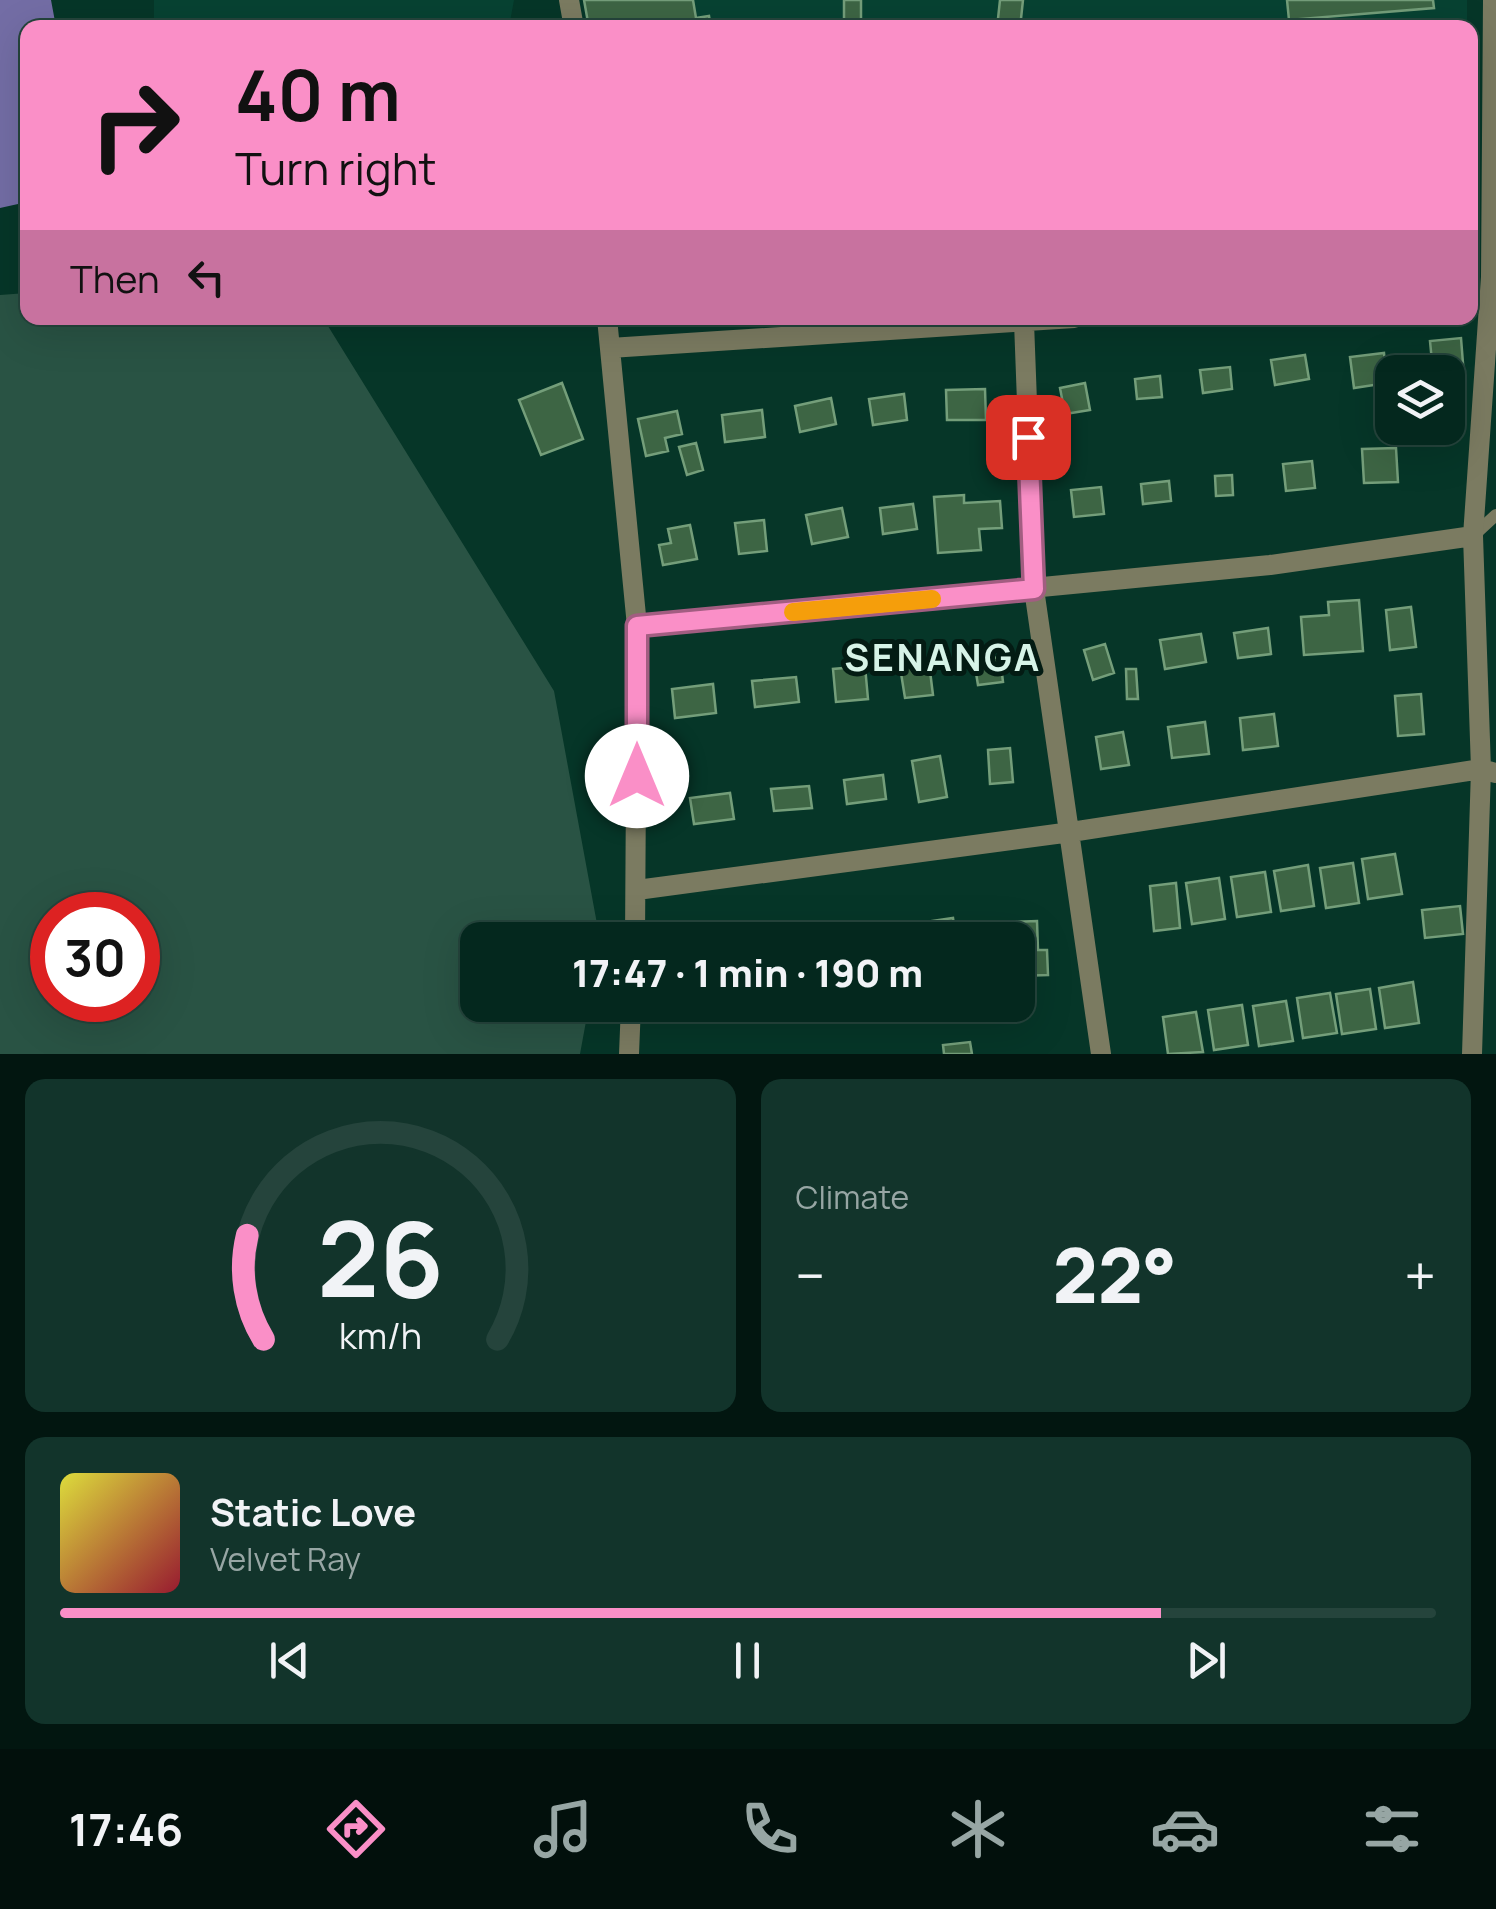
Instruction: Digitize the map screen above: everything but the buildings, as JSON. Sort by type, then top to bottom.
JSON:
[{"type":"street","points":[[1472,1054],[1488,771],[1473,536],[1493,0]]},
{"type":"street","points":[[608,325],[637,626],[636,922]]},
{"type":"street","points":[[610,348],[976,325]]},
{"type":"street","points":[[1024,325],[1034,589],[1101,1054]]},
{"type":"street","points":[[637,626],[1270,566],[1473,536]]},
{"type":"street","points":[[638,890],[1488,771]]},
{"type":"street","points":[[629,1054],[631,1022]]},
{"type":"lane","points":[[1473,536],[1496,515]]},
{"type":"shaded area","points":[[0,0],[51,0],[55,20],[20,20],[20,204],[0,208]]},
{"type":"shaded area","points":[[154,0],[514,0],[510,20],[154,20]]},
{"type":"shaded area","points":[[584,0],[1467,0],[1467,20],[588,20]]},
{"type":"shaded area","points":[[20,294],[20,325],[327,325],[554,691],[597,922],[460,922],[460,1022],[586,1022],[580,1054],[0,1054],[0,295]]},
{"type":"slow traffic","points":[[793,612],[932,599]]},
{"type":"district","name":"SENANGA","points":[[943,656]]},
{"type":"route","points":[[637,776],[637,626],[1034,589],[1028,437]]}]
